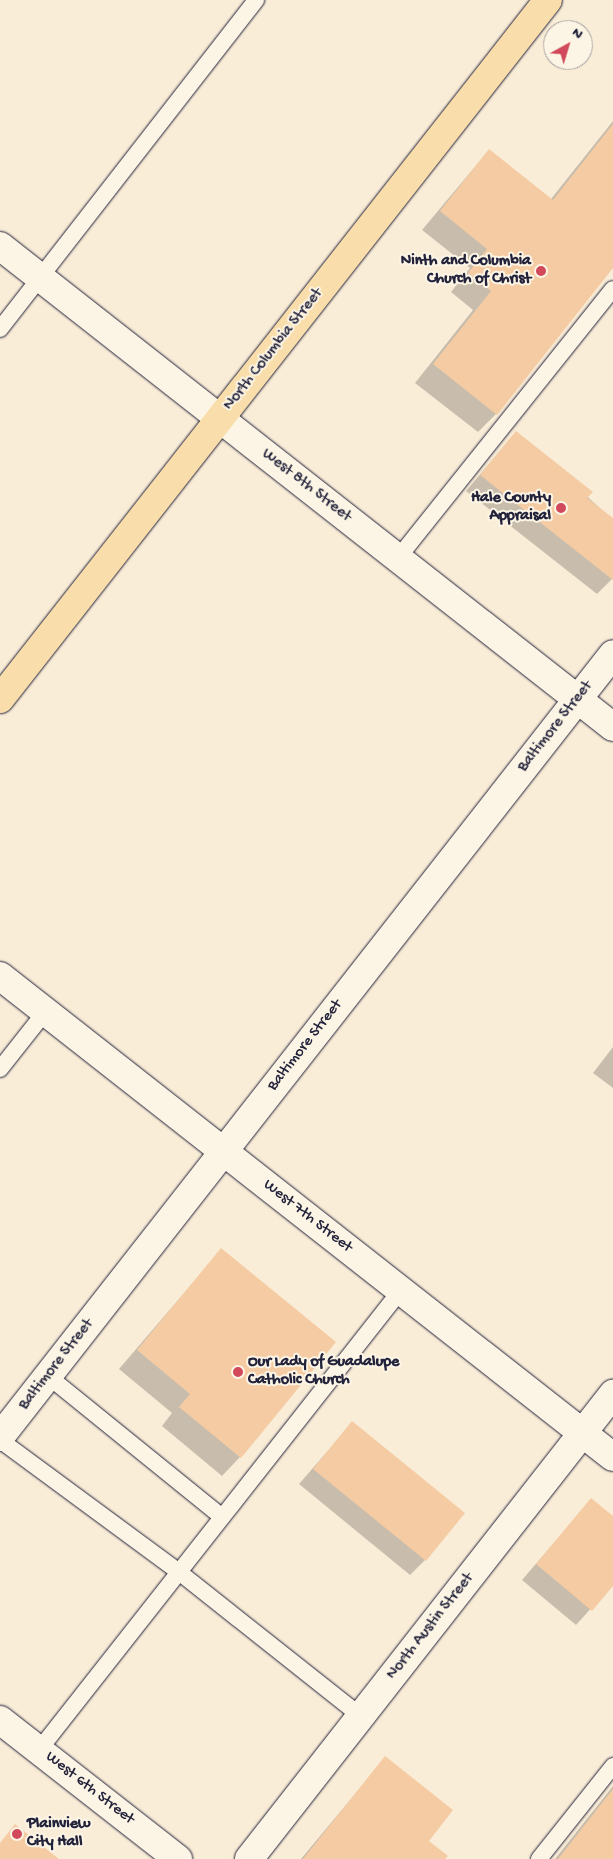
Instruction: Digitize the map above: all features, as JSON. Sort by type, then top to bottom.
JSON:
[{"type":"main road","name":"North Columbia Street","points":[[0,699],[548,0]]},
{"type":"street","name":"West 8th Street","points":[[0,246],[613,727]]},
{"type":"street","name":"Baltimore Street","points":[[0,1438],[613,654]]},
{"type":"street","name":"West 7th Street","points":[[0,976],[613,1457]]},
{"type":"street","name":"North Austin Street","points":[[249,1859],[613,1394]]},
{"type":"street","name":"West 6th Street","points":[[0,1720],[178,1859]]},
{"type":"lane","points":[[0,329],[256,0]]},
{"type":"lane","points":[[398,558],[613,289]]},
{"type":"lane","points":[[0,1069],[46,1012]]},
{"type":"lane","points":[[39,1750],[400,1290]]},
{"type":"lane","points":[[48,1376],[222,1517]]},
{"type":"lane","points":[[0,1438],[180,1572],[361,1716]]},
{"type":"lane","points":[[539,1859],[613,1766]]},
{"type":"building","name":"Ninth and Columbia Church of Christ","points":[[613,124],[613,268],[497,415],[433,364],[491,291],[468,273],[487,249],[440,211],[489,149],[553,200]]},
{"type":"building","name":"Hale County Appraisal","points":[[516,431],[593,492],[587,498],[613,518],[613,580],[480,475]]},
{"type":"building","name":"Our Lady of Guadalupe Catholic Church","points":[[221,1248],[336,1342],[241,1458],[179,1407],[190,1394],[137,1350]]},
{"type":"building","points":[[352,1421],[465,1513],[426,1561],[313,1469]]},
{"type":"building","points":[[591,1498],[613,1516],[613,1586],[592,1611],[536,1564]]},
{"type":"building","points":[[385,1756],[453,1810],[429,1841],[448,1856],[445,1859],[303,1859]]},
{"type":"building","points":[[613,1789],[613,1859],[558,1859]]},
{"type":"building","name":"Plainview City Hall","points":[[15,1824],[59,1859],[0,1859],[0,1843]]},
{"type":"place","name":"Ninth and Columbia Church of Christ","points":[[541,271]]},
{"type":"place","name":"Hale County Appraisal","points":[[561,508]]},
{"type":"place","name":"Our Lady of Guadalupe Catholic Church","points":[[238,1372]]},
{"type":"place","name":"Plainview City Hall","points":[[17,1834]]}]
